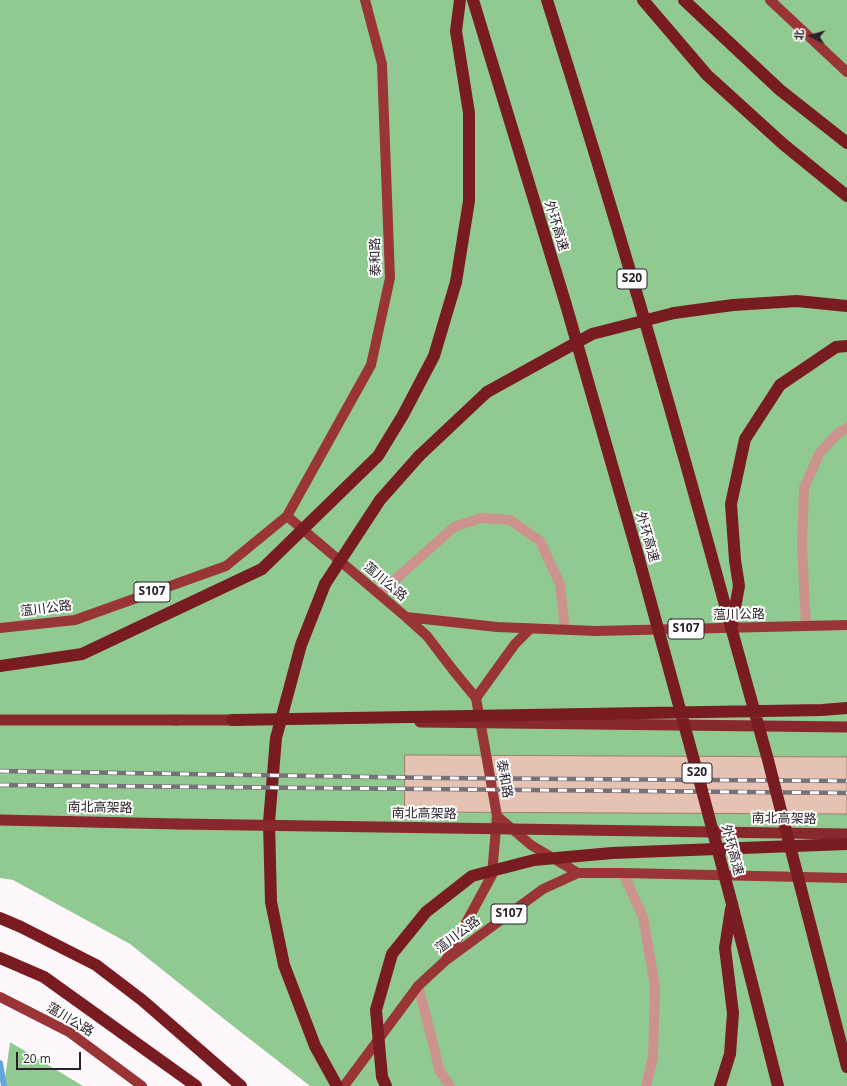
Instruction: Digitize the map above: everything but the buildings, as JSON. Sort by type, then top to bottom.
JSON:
[{"type":"highway","points":[[0,666],[82,654],[262,569],[378,456],[403,415],[434,356],[456,282],[469,201],[469,113],[456,31],[460,0]]},
{"type":"highway","name":"外环高速","points":[[473,0],[566,305],[638,559],[699,779],[778,1086]]},
{"type":"highway","name":"S20","points":[[547,0],[634,284],[713,560],[768,760],[847,1067]]},
{"type":"highway","points":[[643,0],[707,75],[783,144],[847,196]]},
{"type":"highway","points":[[684,0],[780,90],[847,143]]},
{"type":"highway","points":[[337,1086],[314,1046],[284,966],[271,902],[269,822],[276,738],[301,645],[325,584],[380,500],[419,456],[487,392],[592,334],[674,313],[733,305],[798,301],[847,306]]},
{"type":"highway","points":[[731,627],[739,586],[735,560],[731,504],[745,439],[780,385],[836,347],[847,346]]},
{"type":"highway","points":[[232,720],[814,710],[847,708]]},
{"type":"highway","points":[[0,720],[232,720],[847,727]]},
{"type":"highway","name":"南北高架路","points":[[0,820],[847,834]]},
{"type":"highway","points":[[386,1086],[382,1077],[376,1010],[392,954],[426,912],[472,876],[534,860],[612,853],[847,844]]},
{"type":"highway","points":[[720,1086],[730,1054],[733,1013],[725,948],[732,904]]},
{"type":"highway","points":[[0,918],[21,927],[96,966],[142,1000],[241,1086]]},
{"type":"highway","points":[[0,958],[44,977],[196,1086]]},
{"type":"main road","name":"泰和路","points":[[287,516],[371,365],[390,278],[382,64],[365,0]]},
{"type":"main road","points":[[770,0],[847,72]]},
{"type":"main road","name":"蕰川公路","points":[[0,628],[76,620],[226,566],[287,516],[406,617],[489,627],[596,631],[847,625]]},
{"type":"main road","name":"泰和路","points":[[406,617],[427,636],[476,698],[497,816],[492,875],[445,961]]},
{"type":"main road","points":[[476,698],[515,644],[530,629]]},
{"type":"main road","points":[[497,816],[531,845],[578,873]]},
{"type":"main road","name":"蕰川公路","points":[[344,1086],[418,986],[445,961],[543,889],[578,873],[623,872],[847,878]]},
{"type":"main road","name":"蕰川公路","points":[[0,997],[69,1032],[142,1086]]},
{"type":"lane","points":[[806,626],[802,545],[804,488],[819,454],[837,434],[847,428]]},
{"type":"lane","points":[[379,594],[454,527],[481,518],[510,520],[540,541],[560,584],[565,630]]},
{"type":"lane","points":[[623,872],[643,917],[655,986],[653,1057],[646,1086]]},
{"type":"lane","points":[[418,986],[439,1070],[450,1086]]},
{"type":"green space","points":[[0,0],[847,0],[847,1086],[310,1086],[130,944],[13,880],[0,878]]},
{"type":"green space","points":[[10,1042],[83,1086],[4,1086]]},
{"type":"waterway","points":[[0,1063],[4,1086]]},
{"type":"railway","points":[[0,771],[435,778],[847,781]]},
{"type":"railway","points":[[0,785],[847,793]]}]
